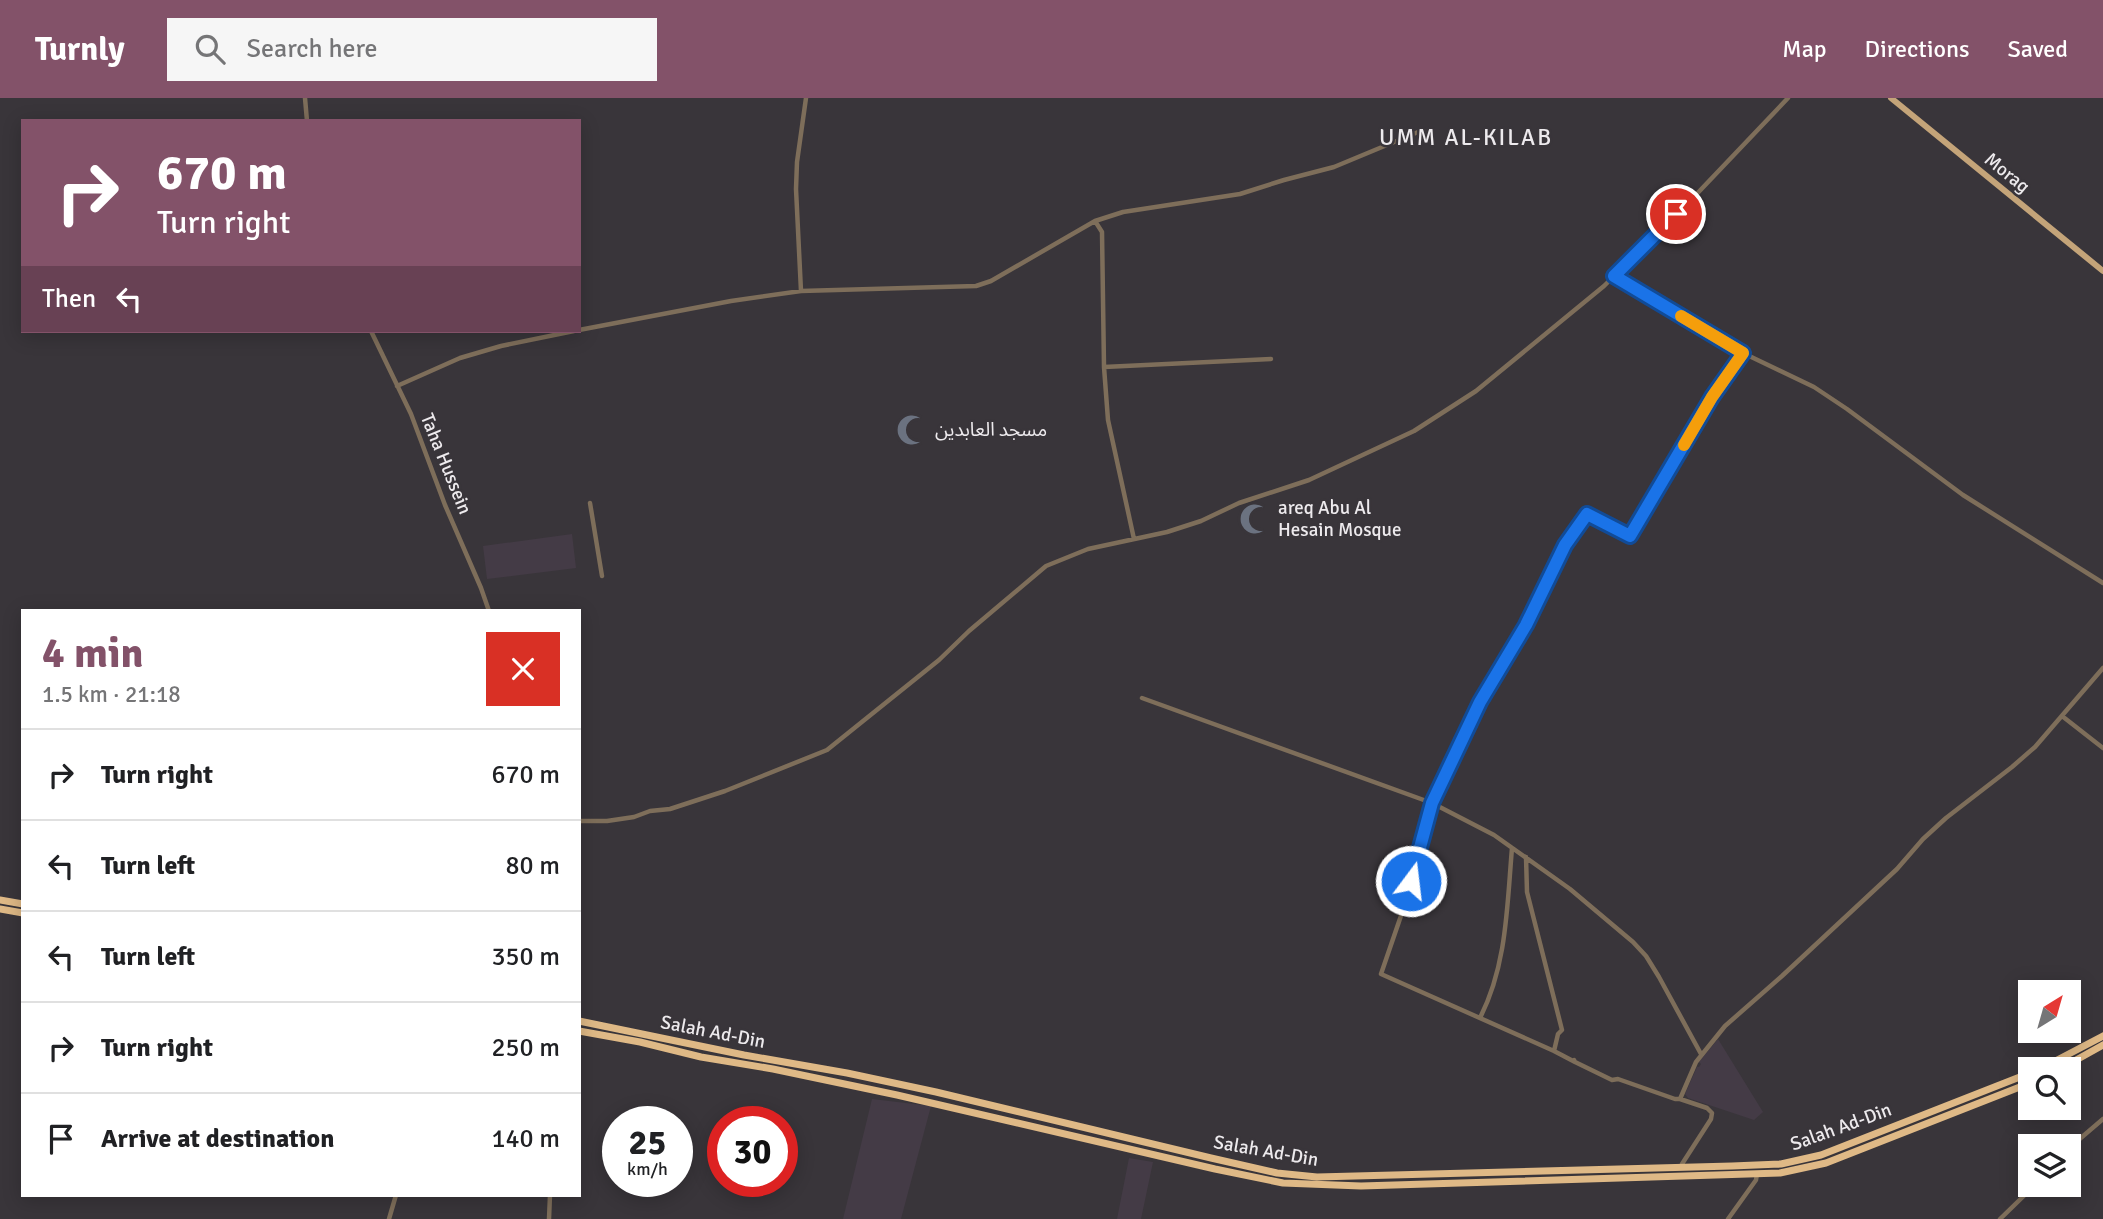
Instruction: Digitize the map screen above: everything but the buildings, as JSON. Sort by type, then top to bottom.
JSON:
[{"type":"highway","points":[[0,900],[21,904]]},
{"type":"highway","points":[[0,909],[21,913]]},
{"type":"highway","name":"Salah Ad-Din","points":[[581,1021],[847,1073],[1278,1173],[1317,1177],[1796,1162],[1843,1147],[2018,1078]]},
{"type":"highway","name":"Salah Ad-Din","points":[[581,1031],[897,1095],[1283,1183],[1361,1186],[1788,1171],[1826,1163],[2018,1088]]},
{"type":"highway","points":[[2063,1057],[2103,1036]]},
{"type":"highway","points":[[685,1053],[688,1044]]},
{"type":"highway","points":[[2081,1057],[2103,1045]]},
{"type":"highway","points":[[1525,1171],[1525,1181]]},
{"type":"main road","name":"Morag","points":[[1891,98],[2103,271]]},
{"type":"street","points":[[305,98],[307,119]]},
{"type":"street","points":[[801,291],[797,162],[806,98]]},
{"type":"street","points":[[581,821],[607,821],[670,809],[724,791],[827,750],[939,660],[1046,566],[1088,549],[1167,532],[1201,521],[1239,503],[1309,480],[1415,431],[1476,391],[1590,299],[1691,200],[1788,98]]},
{"type":"street","points":[[581,330],[731,301],[801,291],[976,286],[991,281],[1095,221],[1123,212],[1241,194],[1334,167],[1423,130]]},
{"type":"street","points":[[1095,221],[1102,232],[1104,367],[1108,419],[1134,539]]},
{"type":"street","points":[[1614,276],[1743,353],[1814,387],[1963,495],[2103,583]]},
{"type":"street","name":"Taha Hussein","points":[[372,333],[411,414],[488,609]]},
{"type":"street","points":[[397,386],[460,358],[501,346],[564,333]]},
{"type":"street","points":[[1682,1164],[1711,1119],[1712,1113],[1707,1108],[1675,1100],[1618,1079],[1612,1080],[1554,1051],[1381,974],[1401,918],[1432,803],[1480,702],[1531,616],[1565,545],[1587,514],[1630,536],[1712,397],[1743,353]]},
{"type":"street","points":[[1104,367],[1271,359]]},
{"type":"street","points":[[590,503],[602,576]]},
{"type":"street","points":[[1679,1099],[1702,1054],[1725,1026],[1897,869],[1927,836],[1967,800],[2012,768],[2035,747],[2103,668]]},
{"type":"street","points":[[1142,698],[1432,803],[1493,835],[1570,889],[1633,942],[1646,956],[1702,1054]]},
{"type":"street","points":[[2062,716],[2103,748]]},
{"type":"street","points":[[1480,1018],[1488,1003],[1503,952],[1512,848]]},
{"type":"street","points":[[1526,857],[1527,892],[1562,1031],[1558,1034],[1554,1051]]},
{"type":"street","points":[[2081,1138],[2103,1119]]},
{"type":"street","points":[[1728,1219],[1756,1180],[1757,1174]]},
{"type":"street","points":[[389,1219],[395,1197]]},
{"type":"street","points":[[549,1219],[550,1197]]},
{"type":"street","points":[[2000,1219],[2023,1197]]},
{"type":"shaded area","points":[[572,534],[576,568],[487,579],[483,546]]},
{"type":"shaded area","points":[[1718,1039],[1763,1112],[1754,1120],[1688,1098],[1685,1094],[1697,1067],[1701,1064],[1699,1062]]},
{"type":"shaded area","points":[[872,1099],[931,1106],[901,1219],[843,1219]]},
{"type":"shaded area","points":[[1129,1158],[1153,1162],[1141,1219],[1117,1219]]},
{"type":"slow traffic","points":[[1681,316],[1743,353],[1712,397],[1684,445]]},
{"type":"place","name":"مسجد العابدين","points":[[912,430]]},
{"type":"place","name":"areq Abu Al Hesain Mosque","points":[[1255,519]]},
{"type":"district","name":"UMM AL-KILAB","points":[[1466,137]]},
{"type":"route","points":[[1411,881],[1432,803],[1480,702],[1526,625],[1565,545],[1587,514],[1630,536],[1712,397],[1743,353],[1614,276],[1676,214]]}]
